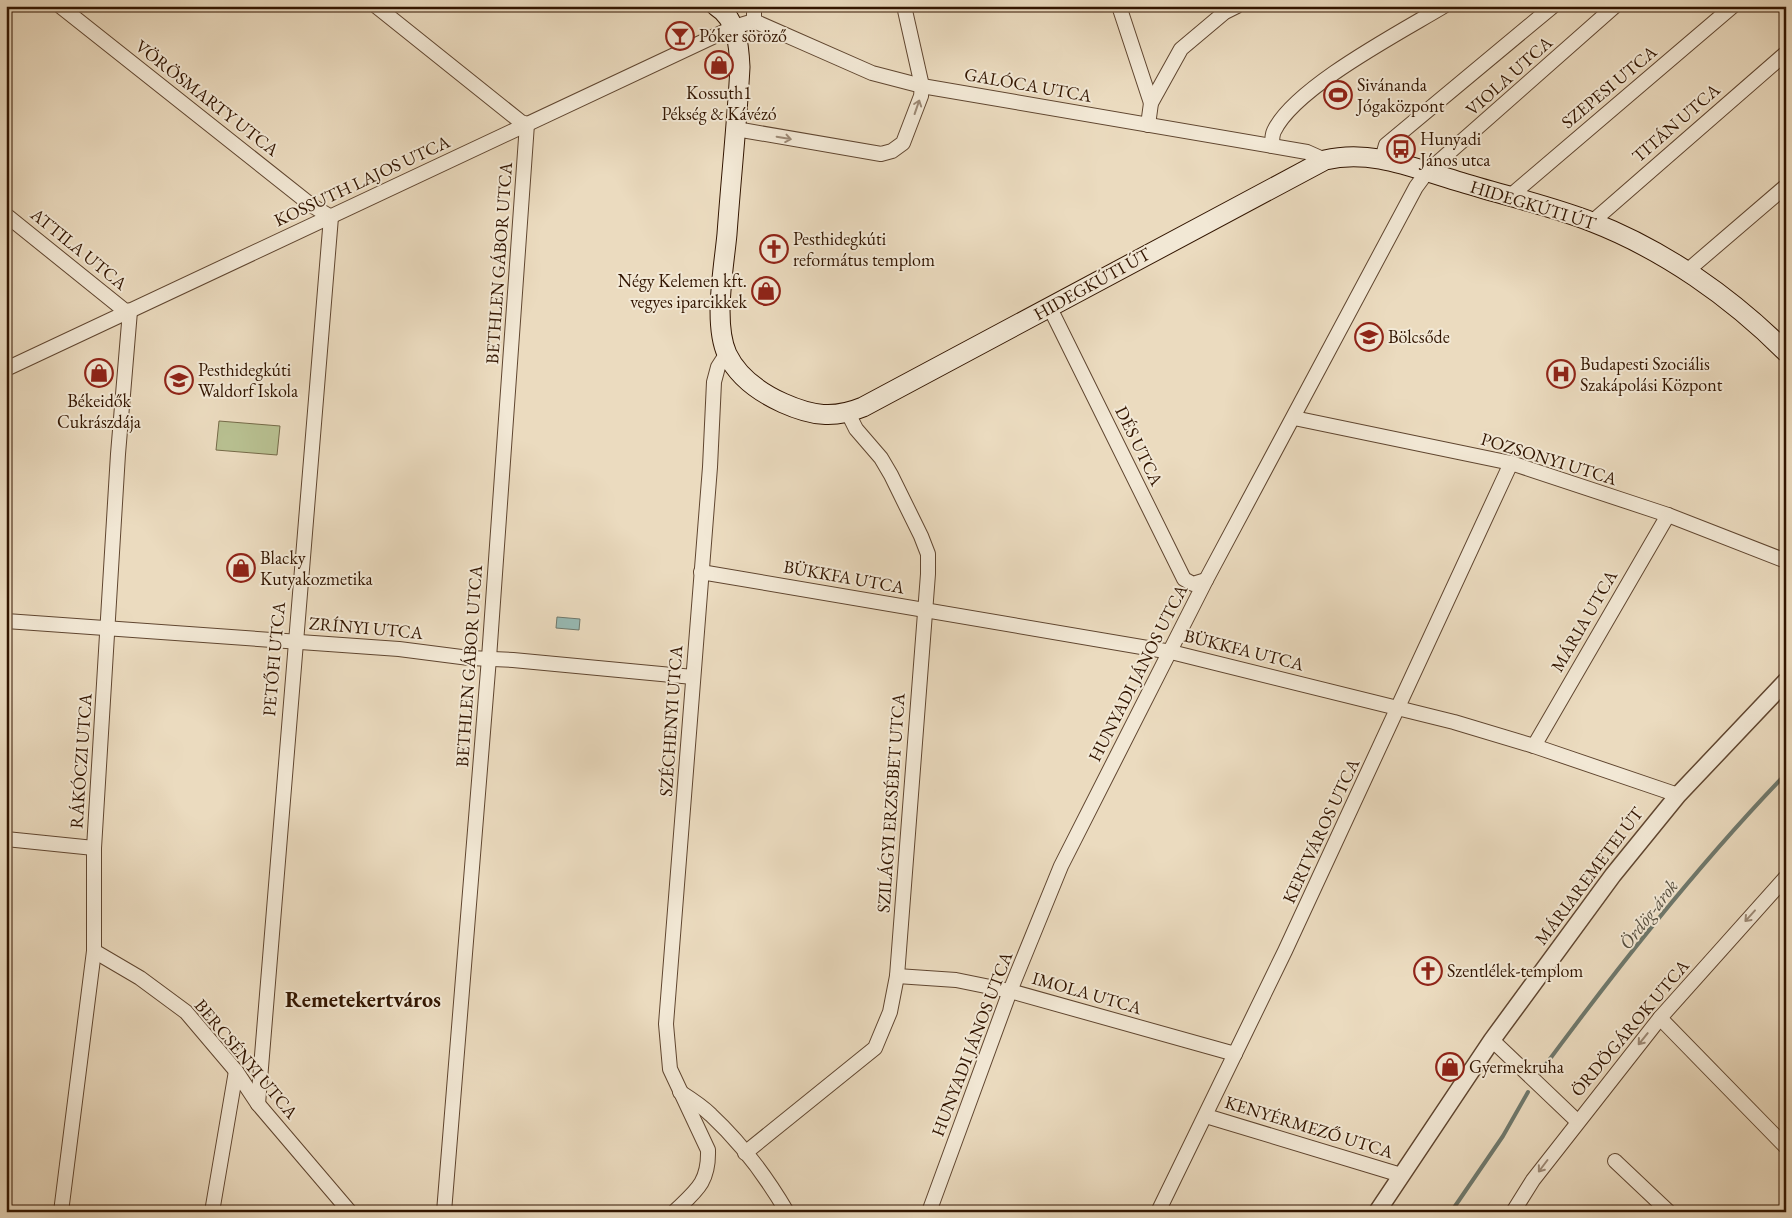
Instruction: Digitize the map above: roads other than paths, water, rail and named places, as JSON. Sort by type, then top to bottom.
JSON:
[{"type":"main road","name":"HIDEGKÚTI ÚT","points":[[716,6],[734,27],[739,47],[740,67],[721,305],[723,338],[727,354],[746,379],[775,399],[808,412],[835,416],[848,413],[1052,313],[1325,160],[1345,155],[1382,159],[1592,222],[1655,251],[1687,271],[1745,315],[1786,352]]},
{"type":"street","name":"VÖRÖSMARTY UTCA","points":[[60,6],[311,205],[331,218]]},
{"type":"street","points":[[376,6],[521,122],[527,124]]},
{"type":"street","points":[[734,27],[754,21],[754,6]]},
{"type":"street","points":[[736,129],[881,154],[892,151],[903,143],[916,111],[922,86],[904,6]]},
{"type":"street","points":[[1119,6],[1151,103]]},
{"type":"street","points":[[1148,125],[1151,103],[1181,49],[1225,12],[1237,6]]},
{"type":"street","points":[[1272,146],[1273,132],[1298,101],[1328,78],[1444,6]]},
{"type":"street","points":[[1382,159],[1386,145],[1553,6]]},
{"type":"street","name":"VIOLA UTCA","points":[[1427,172],[1615,6]]},
{"type":"street","name":"SZEPESI UTCA","points":[[1509,196],[1734,6]]},
{"type":"street","name":"GALÓCA UTCA","points":[[754,21],[872,73],[922,86],[1308,152],[1325,160]]},
{"type":"street","name":"KOSSUTH LAJOS UTCA","points":[[6,369],[331,218],[734,27]]},
{"type":"street","name":"TITÁN UTCA","points":[[1592,222],[1786,53]]},
{"type":"street","name":"BETHLEN GÁBOR UTCA","points":[[444,1212],[489,658],[527,124]]},
{"type":"street","name":"HUNYADI JÁNOS UTCA","points":[[929,1212],[1010,991],[1061,866],[1206,580],[1416,187],[1427,172]]},
{"type":"street","points":[[1687,271],[1786,186]]},
{"type":"street","name":"ATTILA UTCA","points":[[6,214],[124,310],[130,311]]},
{"type":"street","name":"PETŐFI UTCA","points":[[258,1104],[294,641],[331,218]]},
{"type":"street","name":"RÁKÓCZI UTCA","points":[[61,1212],[94,951],[94,848],[118,454],[130,311]]},
{"type":"street","name":"DÉS UTCA","points":[[1052,313],[1184,579],[1193,584],[1206,580]]},
{"type":"street","name":"SZÉCHENYI UTCA","points":[[674,1212],[700,1188],[706,1176],[708,1165],[708,1150],[670,1069],[666,1024],[714,382],[718,367],[727,354]]},
{"type":"street","name":"SZILÁGYI ERZSÉBET UTCA","points":[[745,1153],[875,1048],[890,1012],[897,976],[928,554],[892,475],[881,458],[856,429],[848,413]]},
{"type":"street","name":"POZSONYI UTCA","points":[[1294,418],[1511,463],[1668,515],[1786,561]]},
{"type":"street","name":"KERTVÁROS UTCA","points":[[1158,1212],[1206,1116],[1399,707],[1511,463]]},
{"type":"street","name":"MÁRIA UTCA","points":[[1534,746],[1668,515]]},
{"type":"street","name":"BÜKKFA UTCA","points":[[701,572],[1171,652],[1399,707],[1534,746],[1678,795]]},
{"type":"street","name":"ZRÍNYI UTCA","points":[[6,621],[108,630],[294,641],[693,677]]},
{"type":"street","name":"MÁRIAREMETEI ÚT","points":[[1377,1212],[1492,1040],[1613,875],[1678,795],[1786,681]]},
{"type":"street","points":[[6,839],[94,848]]},
{"type":"street","name":"ÖRDÖGÁROK UTCA","points":[[1513,1212],[1533,1180],[1660,1018],[1785,880]]},
{"type":"street","name":"BERCSÉNYI UTCA","points":[[94,951],[140,978],[186,1012],[236,1071],[258,1104],[347,1210]]},
{"type":"street","name":"IMOLA UTCA","points":[[897,976],[956,980],[1010,991],[1235,1054]]},
{"type":"street","points":[[1660,1018],[1786,1147]]},
{"type":"street","points":[[1492,1040],[1577,1122]]},
{"type":"street","points":[[212,1212],[236,1071]]},
{"type":"street","points":[[680,1092],[710,1114],[745,1153],[787,1212]]},
{"type":"street","points":[[693,1121],[696,1115],[702,1112],[710,1114]]},
{"type":"street","name":"KENYÉRMEZŐ UTCA","points":[[1206,1116],[1402,1175]]},
{"type":"street","points":[[1615,1161],[1668,1212]]},
{"type":"water","points":[[557,617],[580,619],[579,630],[556,628]]},
{"type":"waterway","name":"Ördög-árok","points":[[1538,1075],[1625,960],[1685,886],[1748,814],[1781,779],[1786,777]]},
{"type":"waterway","name":"Ördög-árok","points":[[1451,1212],[1503,1136],[1528,1092]]},
{"type":"place","name":"Póker söröző","points":[[680,36]]},
{"type":"place","name":"Kossuth1 Pékség & Kávézó","points":[[719,65]]},
{"type":"place","name":"Sivánanda Jógaközpont","points":[[1338,95]]},
{"type":"place","name":"Hunyadi János utca","points":[[1401,149]]},
{"type":"place","name":"Pesthidegkúti református templom","points":[[774,249]]},
{"type":"place","name":"Négy Kelemen kft. vegyes iparcikkek","points":[[766,291]]},
{"type":"place","name":"Bölcsőde","points":[[1369,337]]},
{"type":"place","name":"Békeidők Cukrászdája","points":[[99,373]]},
{"type":"place","name":"Budapesti Szociális Szakápolási Központ","points":[[1561,374]]},
{"type":"place","name":"Pesthidegkúti Waldorf Iskola","points":[[179,380]]},
{"type":"place","name":"Blacky Kutyakozmetika","points":[[241,568]]},
{"type":"place","name":"Szentlélek-templom","points":[[1428,971]]},
{"type":"place","name":"Gyermekruha","points":[[1450,1067]]},
{"type":"district","name":"Remetekertváros","points":[[363,999]]}]
